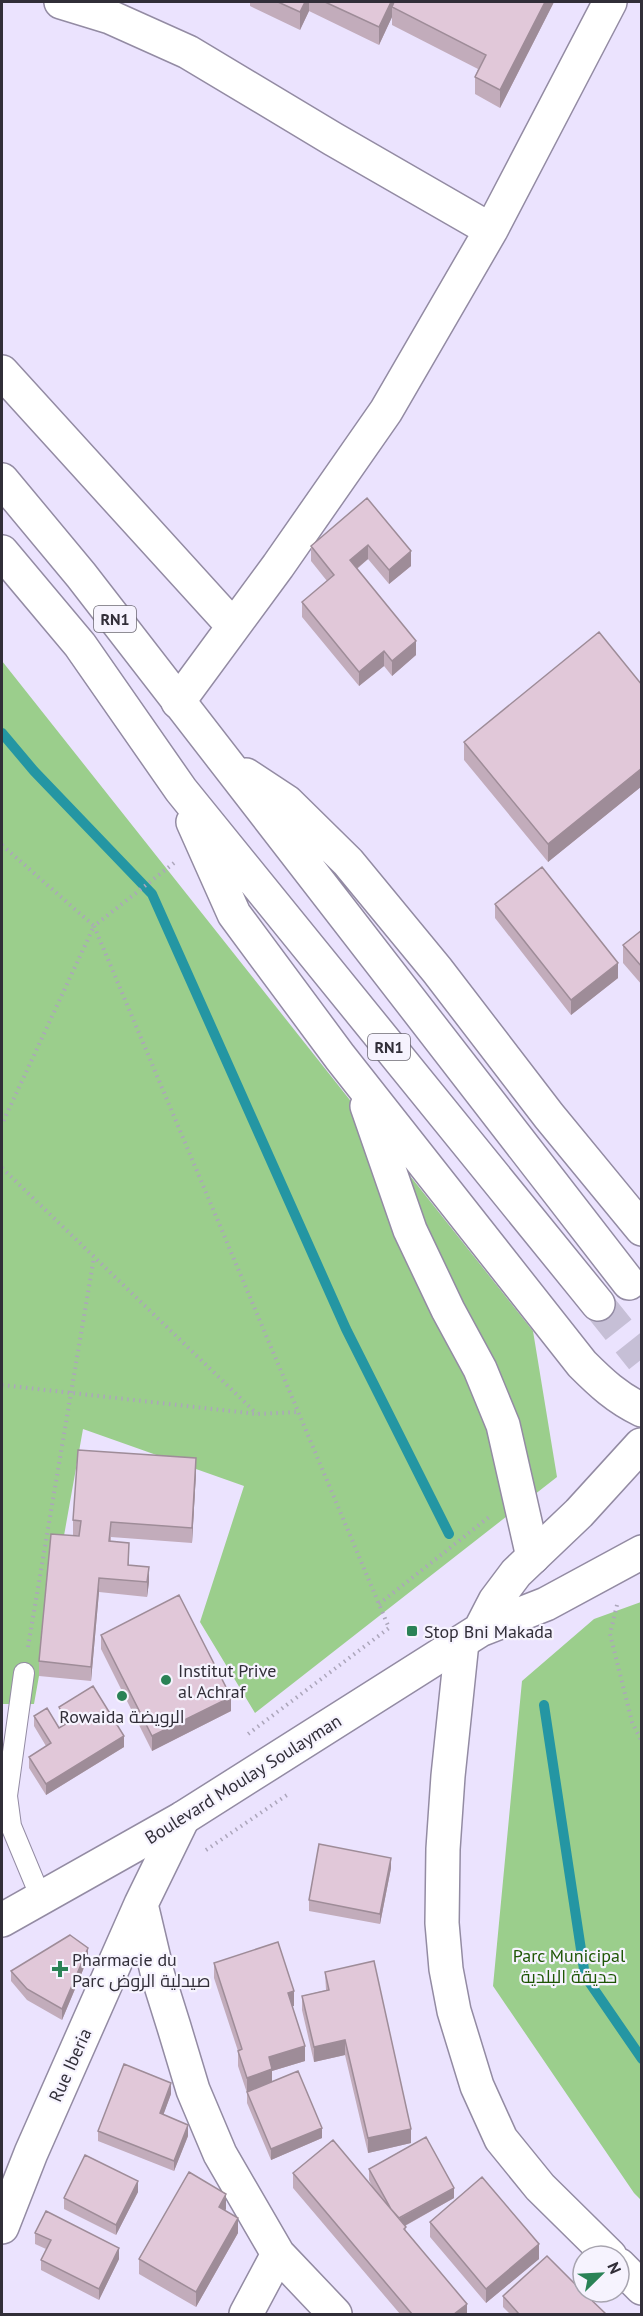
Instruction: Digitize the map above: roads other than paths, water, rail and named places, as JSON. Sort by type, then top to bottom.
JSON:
[{"type":"main road","points":[[61,2],[110,17],[188,52],[333,140],[491,230]]},
{"type":"main road","points":[[178,702],[386,411],[491,230],[610,2]]},
{"type":"main road","points":[[2,372],[234,626]]},
{"type":"main road","name":"RN1","points":[[2,480],[81,575],[629,1283]]},
{"type":"main road","name":"RN1","points":[[2,552],[80,645],[181,790],[598,1304]]},
{"type":"main road","points":[[226,762],[287,802],[348,862],[437,970],[549,1116],[642,1229]]},
{"type":"main road","points":[[181,790],[200,842],[234,914],[359,1082],[582,1364],[609,1391],[642,1410]]},
{"type":"main road","points":[[359,1082],[410,1230],[448,1310],[480,1369],[503,1425],[532,1557]]},
{"type":"main road","points":[[598,2244],[540,2187],[501,2139],[477,2086],[454,2012],[446,1969],[442,1923],[443,1849],[448,1776],[471,1636],[516,1573],[579,1513],[641,1445],[642,1439]]},
{"type":"main road","name":"Boulevard Moulay Soulayman","points":[[2,1920],[183,1818],[471,1636],[546,1604],[642,1552]]},
{"type":"main road","name":"Rue Iberia","points":[[2,2227],[31,2153],[141,1904],[183,1818]]},
{"type":"main road","points":[[141,1904],[158,1976],[193,2090],[219,2154],[278,2254],[335,2314]]},
{"type":"main road","points":[[2,2172],[31,2153]]},
{"type":"main road","points":[[246,2314],[278,2254]]},
{"type":"main road","points":[[631,2277],[642,2288]]},
{"type":"lane","points":[[24,1673],[7,1797],[11,1826],[41,1898]]},
{"type":"waterway","points":[[2,733],[34,771],[152,894],[346,1329],[449,1534]]},
{"type":"waterway","points":[[544,1705],[585,1976],[642,2059]]},
{"type":"tunnel","points":[[598,1304],[642,1359]]},
{"type":"place","name":"Stop Bni Makada","points":[[412,1631]]},
{"type":"place","name":"Institut Prive al Achraf","points":[[166,1680]]},
{"type":"place","name":"Rowaida الرويضة","points":[[122,1696]]},
{"type":"place","name":"Pharmacie du Parc صيدلية الروض","points":[[60,1969]]},
{"type":"park label","name":"Parc Municipal حديقة البلدية","points":[[569,1965]]}]
